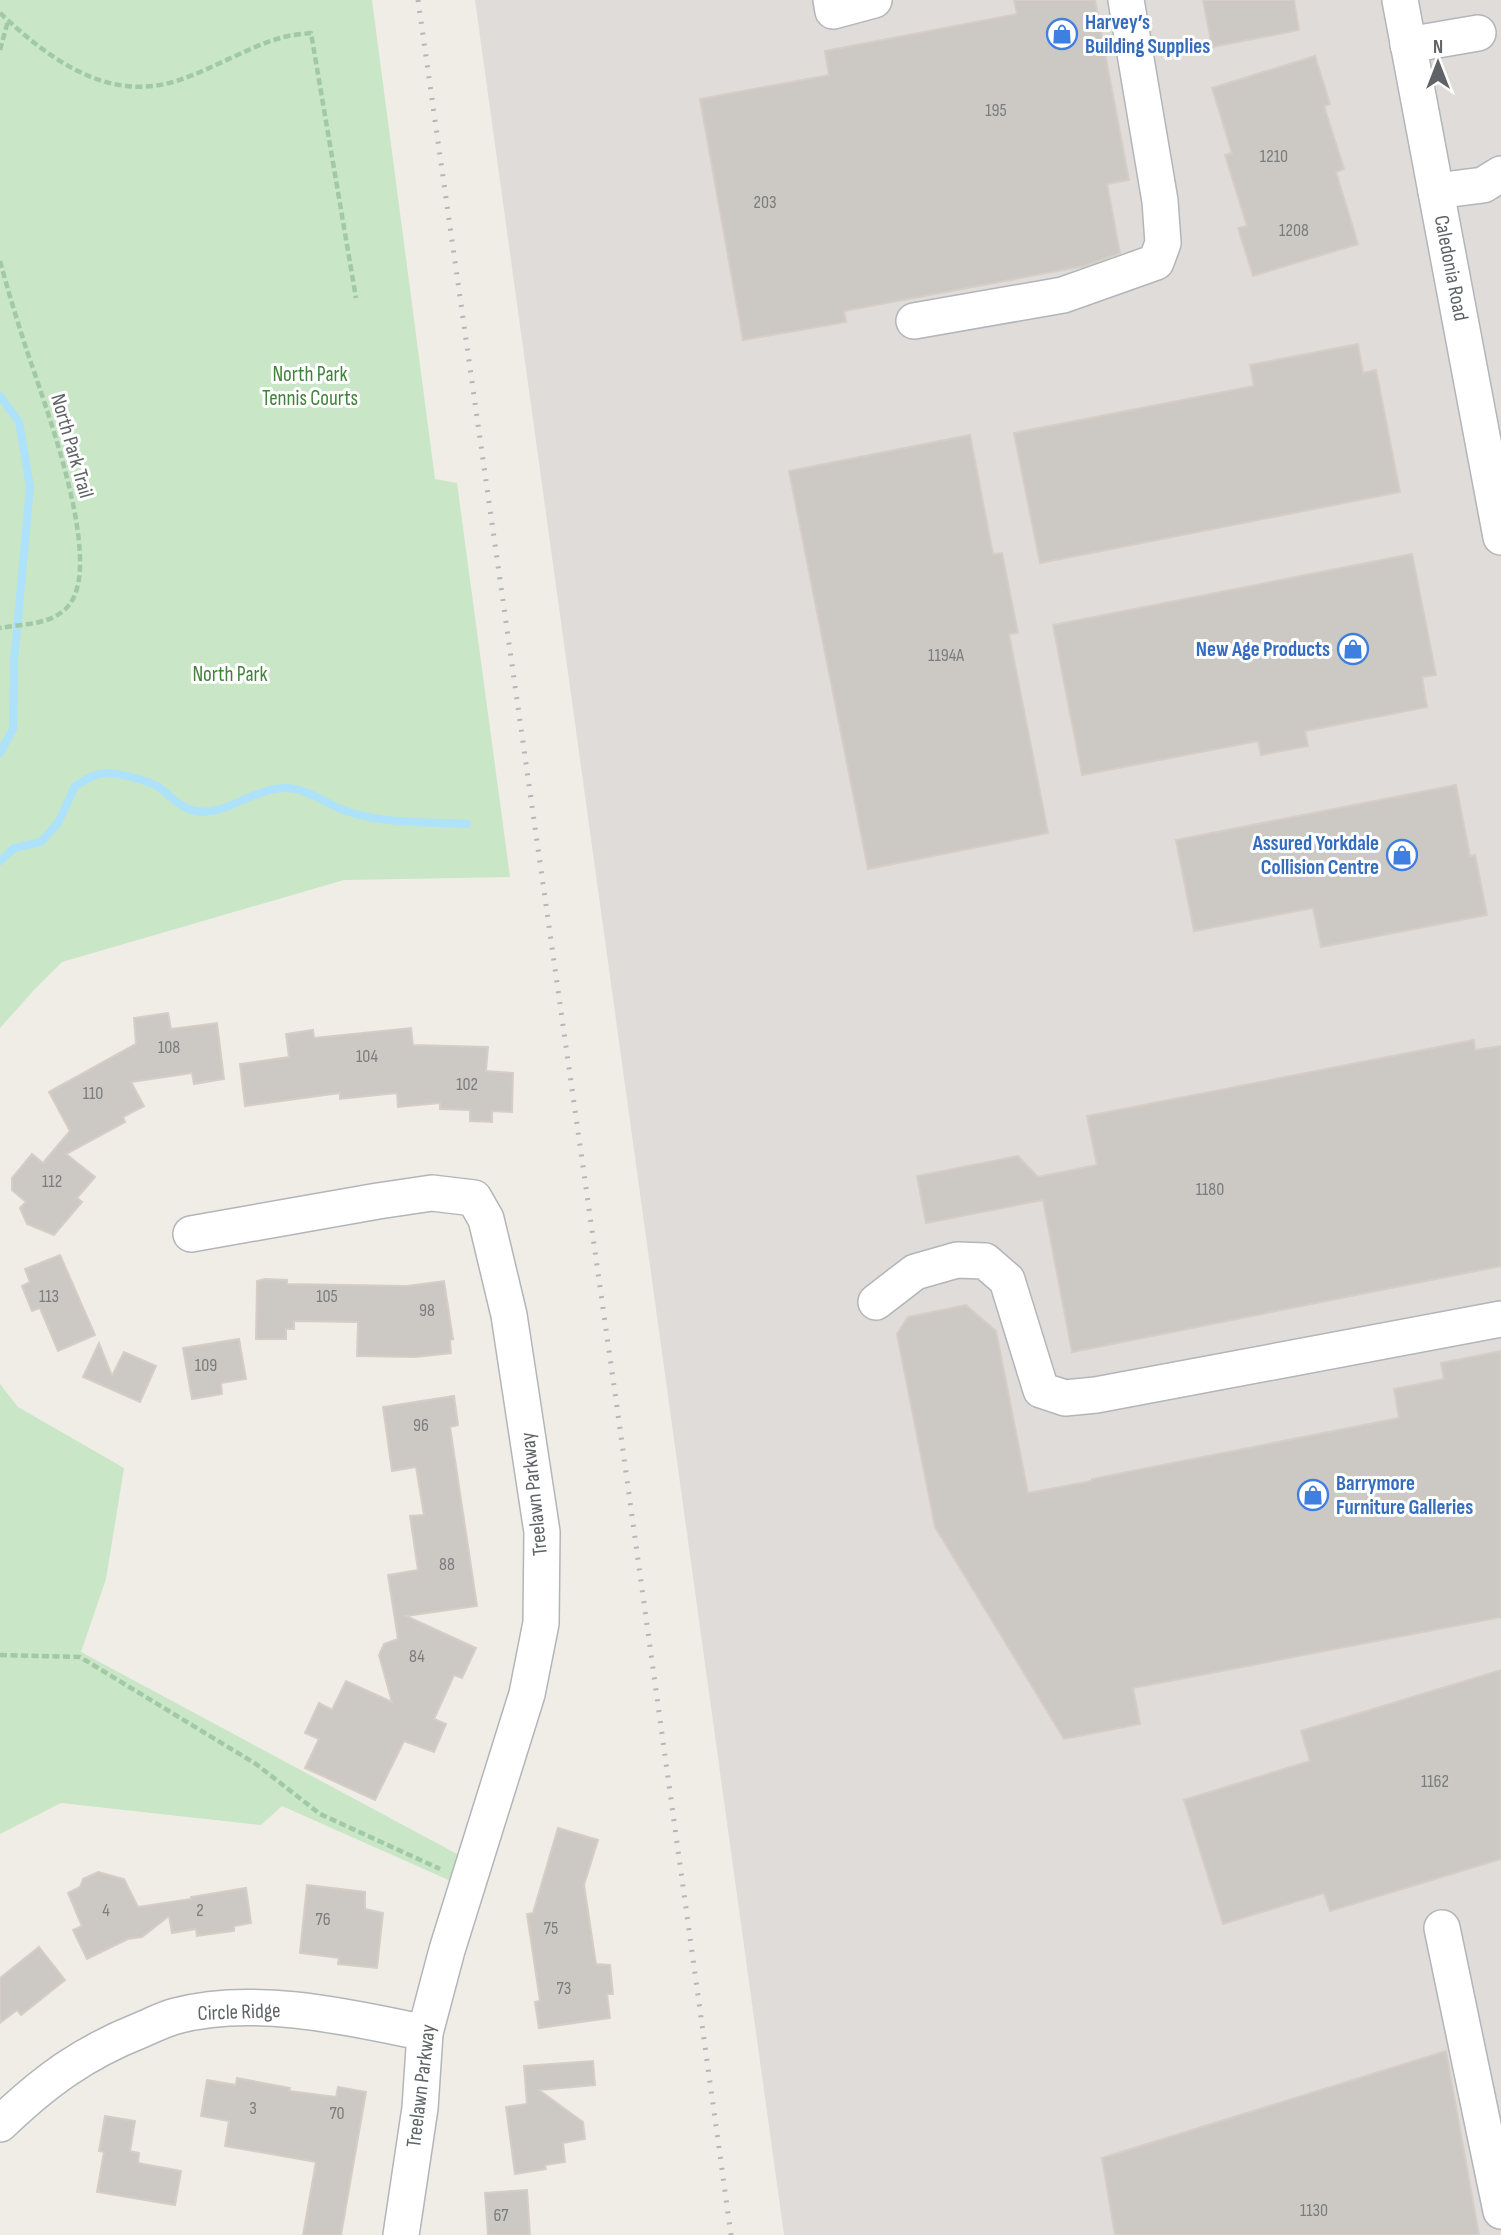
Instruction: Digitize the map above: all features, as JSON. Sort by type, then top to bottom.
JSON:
[{"type":"street","points":[[831,0],[833,11],[874,0]]},
{"type":"street","points":[[914,321],[1063,295],[1156,262],[1163,243],[1160,201],[1126,0]]},
{"type":"street","name":"Caledonia Road","points":[[1400,0],[1501,537]]},
{"type":"street","points":[[1408,45],[1478,33]]},
{"type":"street","points":[[1436,191],[1483,185],[1501,174]]},
{"type":"street","name":"Treelawn Parkway","points":[[191,1234],[432,1193],[474,1198],[486,1219],[509,1315],[542,1532],[541,1623],[527,1694],[447,1950],[425,2033],[419,2108],[401,2235]]},
{"type":"street","points":[[876,1302],[915,1272],[957,1260],[985,1261],[1007,1280],[1041,1390],[1065,1398],[1096,1395],[1501,1319]]},
{"type":"street","points":[[1441,1928],[1501,2211]]},
{"type":"street","name":"Circle Ridge","points":[[0,2124],[33,2092],[84,2055],[176,2016],[226,2008],[297,2010],[425,2033]]},
{"type":"path","points":[[0,13],[64,64],[95,79],[127,88],[152,87],[177,81],[281,37],[312,33],[356,298]]},
{"type":"path","points":[[0,50],[8,21]]},
{"type":"path","name":"North Park Trail","points":[[0,261],[66,469],[76,526],[79,573],[77,594],[68,608],[56,616],[37,622],[0,628]]},
{"type":"path","points":[[0,1655],[80,1657],[256,1764],[320,1814],[468,1882]]},
{"type":"shaded area","points":[[475,0],[1501,0],[1501,2235],[784,2235]]},
{"type":"green space","name":"North Park","points":[[0,0],[372,0],[435,479],[457,483],[510,877],[344,880],[62,962],[0,1028]]},
{"type":"green space","points":[[0,1384],[18,1407],[124,1468],[106,1579],[81,1652],[457,1854],[453,1882],[282,1806],[261,1825],[61,1803],[0,1834]]},
{"type":"building","points":[[1014,0],[1095,0],[1129,180],[1107,184],[1120,253],[1084,266],[844,311],[846,322],[743,340],[700,99],[829,75],[825,51],[1017,14]]},
{"type":"building","points":[[1203,0],[1294,0],[1299,30],[1212,47]]},
{"type":"building","points":[[1315,56],[1330,104],[1324,106],[1344,169],[1336,172],[1358,244],[1253,276],[1238,228],[1247,226],[1225,155],[1232,153],[1212,88]]},
{"type":"building","points":[[1358,344],[1363,373],[1376,370],[1400,492],[1040,563],[1014,433],[1254,386],[1250,365]]},
{"type":"building","points":[[970,435],[993,554],[1002,553],[1018,633],[1009,634],[1048,833],[868,869],[789,471]]},
{"type":"building","points":[[1412,554],[1436,675],[1422,677],[1427,707],[1305,731],[1308,746],[1261,755],[1258,741],[1082,775],[1053,625]]},
{"type":"building","points":[[1456,785],[1470,856],[1475,855],[1487,915],[1321,947],[1313,908],[1194,931],[1176,840]]},
{"type":"building","points":[[168,1013],[171,1029],[217,1023],[224,1079],[194,1084],[192,1073],[131,1082],[144,1106],[123,1117],[125,1122],[66,1154],[95,1177],[77,1198],[82,1202],[54,1235],[27,1224],[20,1208],[26,1202],[12,1190],[12,1178],[32,1154],[43,1163],[70,1131],[49,1092],[136,1044],[134,1018]]},
{"type":"building","points":[[411,1028],[413,1045],[488,1047],[486,1071],[513,1073],[512,1112],[492,1111],[492,1122],[470,1121],[470,1110],[440,1109],[440,1103],[398,1107],[397,1093],[340,1099],[340,1093],[245,1106],[240,1064],[289,1057],[286,1034],[313,1030],[314,1038]]},
{"type":"building","points":[[1474,1040],[1475,1050],[1501,1046],[1501,1266],[1072,1352],[1043,1200],[926,1223],[917,1176],[1018,1156],[1038,1177],[1097,1165],[1087,1116]]},
{"type":"building","points":[[60,1255],[95,1335],[58,1351],[40,1308],[32,1311],[22,1286],[30,1282],[25,1269]]},
{"type":"building","points":[[287,1280],[287,1284],[407,1286],[444,1281],[453,1339],[450,1340],[451,1353],[415,1357],[357,1356],[358,1322],[294,1321],[294,1329],[286,1329],[286,1339],[256,1339],[257,1281]]},
{"type":"building","points":[[966,1305],[996,1331],[1028,1493],[1399,1418],[1394,1389],[1444,1379],[1441,1363],[1501,1351],[1501,1617],[1133,1688],[1140,1724],[1064,1739],[935,1527],[897,1334],[908,1317]]},
{"type":"building","points":[[239,1339],[246,1379],[221,1383],[222,1394],[192,1399],[183,1348]]},
{"type":"building","points":[[99,1343],[112,1376],[124,1352],[156,1366],[140,1402],[83,1377]]},
{"type":"building","points":[[454,1396],[458,1425],[450,1427],[477,1606],[406,1616],[476,1648],[462,1678],[454,1675],[434,1719],[446,1724],[434,1752],[404,1741],[375,1800],[305,1768],[319,1739],[305,1733],[319,1703],[332,1710],[346,1681],[392,1702],[379,1655],[384,1644],[398,1639],[388,1575],[418,1570],[410,1516],[424,1515],[416,1467],[392,1471],[383,1407]]},
{"type":"building","points":[[1501,1670],[1501,1859],[1330,1911],[1324,1893],[1223,1924],[1184,1800],[1310,1761],[1301,1731]]},
{"type":"building","points":[[558,1828],[598,1840],[584,1885],[596,1964],[610,1965],[613,1994],[607,1994],[610,2018],[539,2028],[535,2002],[540,2001],[527,1914],[533,1913]]},
{"type":"building","points":[[98,1872],[124,1879],[138,1907],[246,1888],[251,1923],[234,1926],[234,1931],[197,1936],[196,1929],[172,1933],[169,1916],[142,1937],[128,1939],[87,1959],[73,1930],[82,1926],[68,1893],[80,1887],[83,1879]]},
{"type":"building","points":[[307,1885],[365,1892],[365,1909],[383,1913],[377,1968],[338,1964],[339,1958],[300,1953]]},
{"type":"building","points":[[39,1947],[65,1980],[21,2015],[17,2010],[0,2023],[0,1978]]},
{"type":"building","points":[[1446,2051],[1479,2235],[1115,2235],[1102,2158]]},
{"type":"building","points":[[593,2061],[595,2085],[539,2090],[583,2122],[585,2139],[563,2143],[565,2162],[545,2165],[546,2169],[515,2174],[506,2107],[527,2104],[524,2066]]},
{"type":"building","points":[[237,2078],[290,2088],[289,2091],[336,2097],[338,2087],[366,2092],[341,2235],[303,2235],[316,2162],[225,2146],[229,2121],[201,2116],[207,2080],[236,2085]]},
{"type":"building","points":[[105,2116],[135,2121],[130,2151],[139,2153],[138,2163],[181,2171],[175,2205],[97,2192],[104,2152],[99,2151]]},
{"type":"building","points":[[527,2190],[530,2235],[488,2235],[485,2193]]},
{"type":"waterway","points":[[0,396],[19,422],[30,487],[14,662],[13,729],[0,753]]},
{"type":"waterway","points":[[0,861],[14,848],[41,842],[58,823],[75,786],[105,773],[148,782],[181,805],[195,811],[218,810],[263,792],[287,788],[310,794],[346,811],[375,818],[467,824]]},
{"type":"railway","points":[[418,0],[731,2235]]},
{"type":"place","name":"Harvey’s Building Supplies","points":[[1062,34]]},
{"type":"place","name":"New Age Products","points":[[1353,649]]},
{"type":"place","name":"Assured Yorkdale Collision Centre","points":[[1402,855]]},
{"type":"place","name":"Barrymore Furniture Galleries","points":[[1313,1495]]},
{"type":"park label","name":"North Park Tennis Courts","points":[[310,386]]}]
